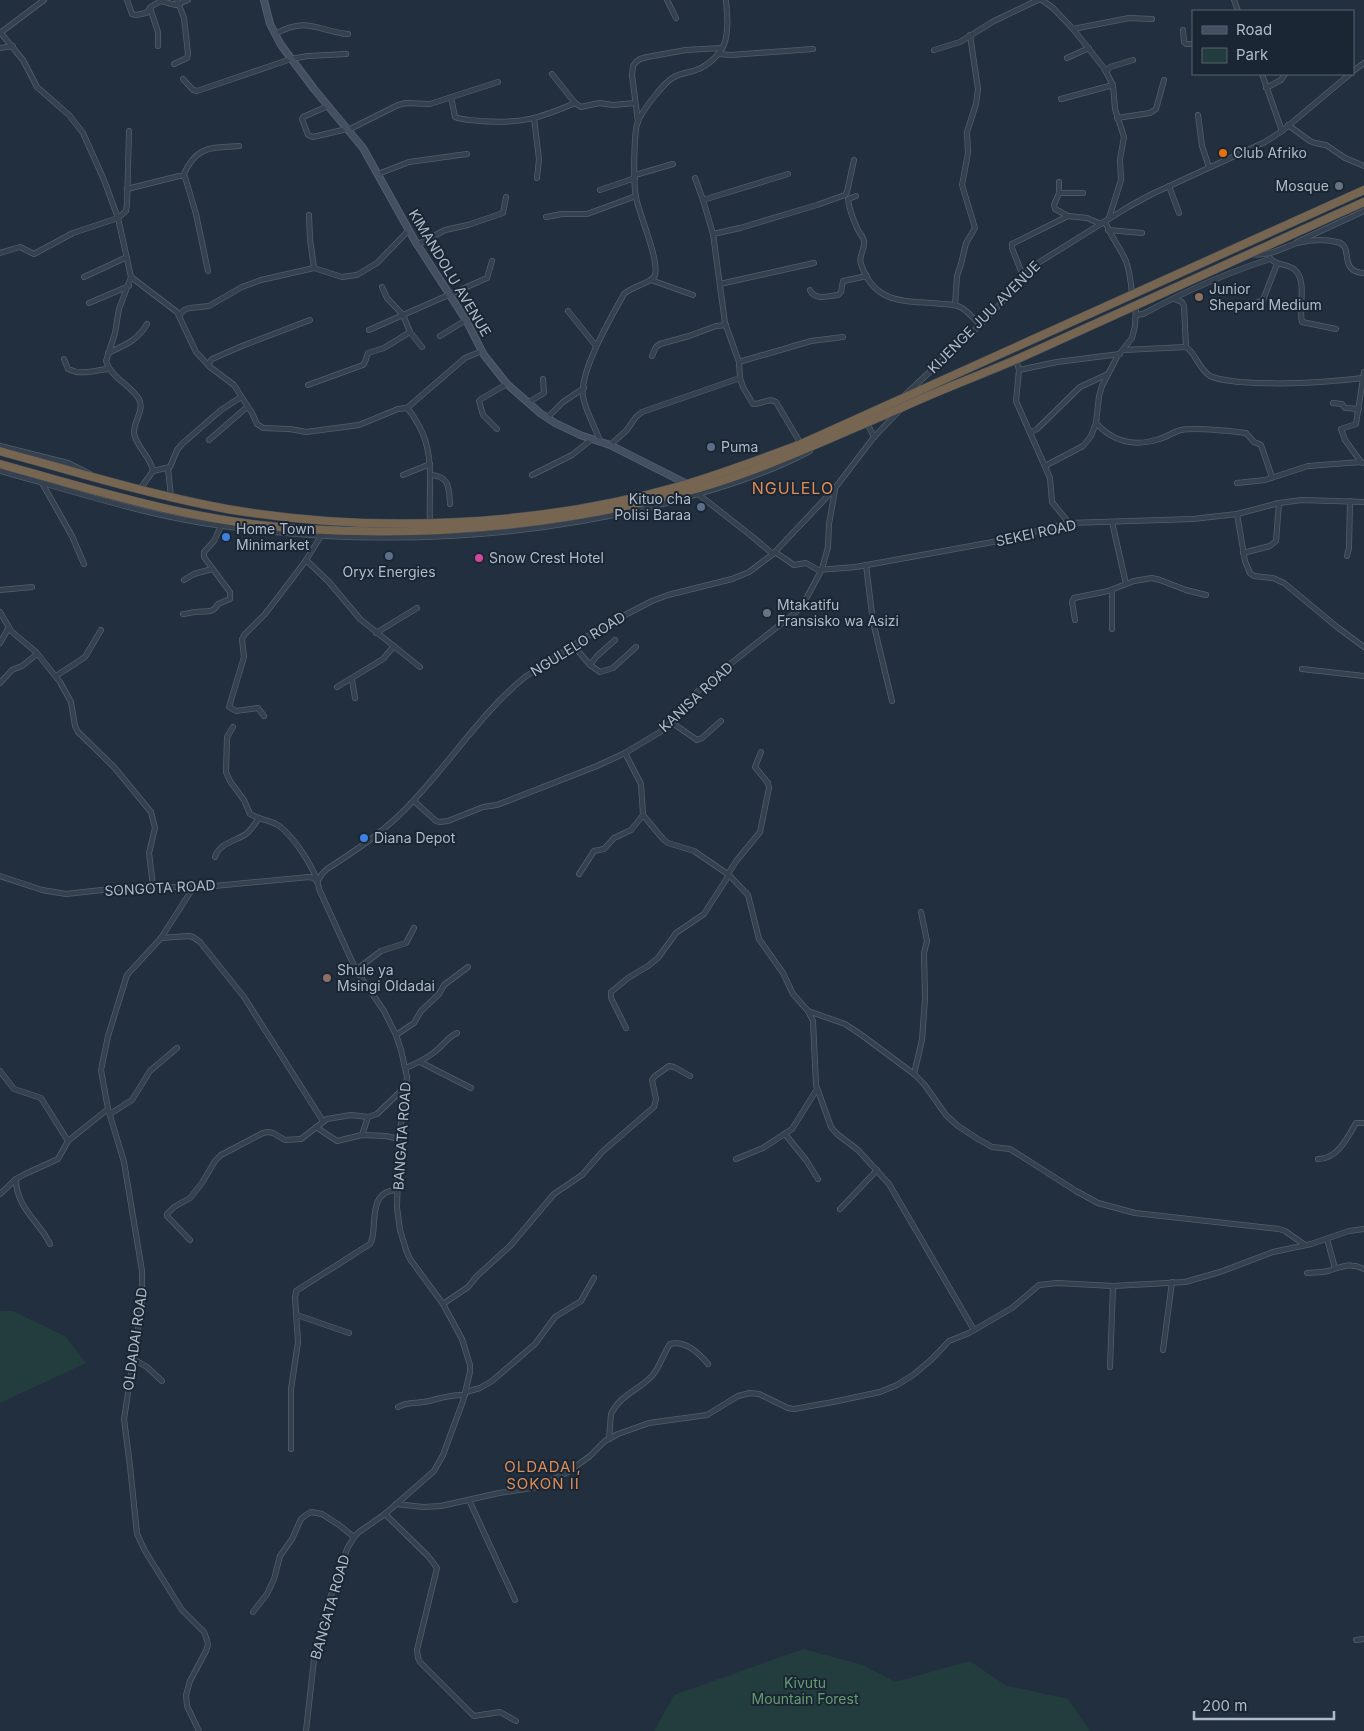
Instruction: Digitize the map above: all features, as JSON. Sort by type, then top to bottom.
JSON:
[{"type":"highway","points":[[0,448],[171,497],[228,508],[292,517],[367,523],[430,523],[544,514],[593,506],[686,484],[801,444],[1364,190]]},
{"type":"highway","points":[[0,464],[125,499],[237,522],[300,529],[367,532],[430,531],[539,522],[597,512],[696,492],[829,440],[904,406],[1018,359],[1364,202]]},
{"type":"highway","points":[[1016,346],[1018,359]]},
{"type":"highway","points":[[986,359],[990,370]]},
{"type":"street","points":[[44,0],[0,32],[27,66],[37,87],[69,115],[83,133],[104,180],[118,218],[132,277],[119,309],[115,333],[106,361],[109,369],[140,401],[141,407],[134,433],[153,471]]},
{"type":"street","points":[[127,0],[134,15],[146,13],[154,4],[163,1],[173,4],[188,0]]},
{"type":"street","name":"KIMANDOLU AVENUE","points":[[264,0],[275,34],[328,106],[363,148],[417,245],[466,320],[482,351],[507,384],[547,418],[567,429],[610,445],[686,484]]},
{"type":"street","points":[[667,0],[676,18]]},
{"type":"street","points":[[638,123],[647,107],[669,80],[678,75],[700,69],[718,54],[727,33],[726,0]]},
{"type":"street","points":[[934,50],[960,42],[1006,14],[1038,0]]},
{"type":"street","points":[[1042,0],[1053,8]]},
{"type":"street","points":[[1047,0],[1089,48],[1113,85],[1117,118],[1124,137],[1120,159],[1121,180],[1105,221],[1108,230],[1126,261],[1130,274],[1132,294]]},
{"type":"street","points":[[174,64],[186,58],[188,54],[185,23],[178,2]]},
{"type":"street","points":[[150,8],[158,32],[158,46]]},
{"type":"street","points":[[1073,29],[1118,19],[1152,19]]},
{"type":"street","points":[[275,34],[290,27],[310,25],[337,33],[348,34]]},
{"type":"street","points":[[1183,30],[1184,42],[1192,44]]},
{"type":"street","points":[[955,305],[957,276],[966,243],[975,228],[962,186],[968,153],[967,132],[976,104],[978,89],[970,35]]},
{"type":"street","points":[[0,48],[13,46]]},
{"type":"street","points":[[600,441],[585,403],[584,388],[588,368],[596,346],[624,294],[630,289],[651,280],[655,275],[648,233],[636,196],[635,177],[638,123],[632,75],[633,66],[640,59],[686,50],[722,48]]},
{"type":"street","points":[[1067,58],[1089,48]]},
{"type":"street","points":[[718,54],[731,55],[813,49]]},
{"type":"street","points":[[183,79],[193,90],[197,91],[292,59],[308,56],[346,54]]},
{"type":"street","points":[[1106,72],[1110,67],[1133,60]]},
{"type":"street","points":[[552,74],[575,103],[584,107],[599,103],[613,105],[635,103]]},
{"type":"street","points":[[1262,75],[1282,131]]},
{"type":"street","points":[[1266,88],[1281,80],[1284,75]]},
{"type":"street","name":"KIJENGE JUU AVENUE","points":[[904,396],[980,325],[1016,287],[1023,276],[1038,263],[1128,207],[1208,167],[1265,142],[1282,131],[1349,75]]},
{"type":"street","points":[[1117,118],[1154,112],[1158,105],[1164,80]]},
{"type":"street","points":[[328,106],[303,117],[302,119],[310,137],[348,130],[398,105],[409,103],[427,104],[498,82]]},
{"type":"street","points":[[1061,99],[1113,85]]},
{"type":"street","points":[[451,97],[453,115],[458,119],[509,122],[546,116],[575,103]]},
{"type":"street","points":[[1198,115],[1202,146],[1208,167]]},
{"type":"street","points":[[534,118],[539,159],[537,178]]},
{"type":"street","points":[[1288,125],[1310,141],[1326,145],[1345,158],[1364,166]]},
{"type":"street","points":[[0,253],[20,247],[34,254],[73,233],[118,218],[127,209],[129,131]]},
{"type":"street","points":[[183,176],[189,162],[201,152],[239,146]]},
{"type":"street","points":[[378,174],[409,162],[467,154]]},
{"type":"street","points":[[713,234],[740,228],[845,195],[854,160]]},
{"type":"street","points":[[600,190],[673,164]]},
{"type":"street","points":[[704,200],[788,174]]},
{"type":"street","points":[[127,189],[183,176]]},
{"type":"street","points":[[183,176],[187,180],[196,214],[208,272]]},
{"type":"street","points":[[695,178],[704,200],[713,234],[726,324],[739,362],[740,378],[746,394],[753,404],[771,400],[776,402],[798,439]]},
{"type":"street","points":[[1059,182],[1059,193],[1054,207],[1068,216],[1105,221]]},
{"type":"street","points":[[1169,186],[1179,213]]},
{"type":"street","points":[[1059,193],[1083,193]]},
{"type":"street","points":[[546,217],[562,214],[587,214],[636,196]]},
{"type":"street","points":[[856,196],[848,199],[848,205],[857,229],[864,240],[860,260],[861,265],[876,289],[894,300],[955,305],[964,309],[980,325]]},
{"type":"street","points":[[417,245],[445,230],[468,225],[504,213],[506,197]]},
{"type":"street","points":[[1250,253],[1258,255],[1268,254],[1364,211]]},
{"type":"street","points":[[309,215],[314,268]]},
{"type":"street","points":[[1023,276],[1012,244],[1068,216]]},
{"type":"street","points":[[180,315],[184,310],[209,306],[242,287],[261,280],[314,268],[342,277],[357,275],[377,263],[409,230]]},
{"type":"street","points":[[1108,230],[1142,233]]},
{"type":"street","points":[[1284,248],[1310,241],[1340,242],[1344,247],[1350,268],[1355,272],[1364,273]]},
{"type":"street","points":[[1268,254],[1270,259],[1277,264],[1290,267],[1298,275],[1301,286],[1302,322],[1336,330]]},
{"type":"street","points":[[84,277],[127,258]]},
{"type":"street","points":[[1136,315],[1228,274],[1270,259]]},
{"type":"street","points":[[369,330],[487,278],[492,261]]},
{"type":"street","points":[[720,284],[814,263]]},
{"type":"street","points":[[1254,304],[1263,300],[1277,264]]},
{"type":"street","points":[[810,290],[812,295],[816,297],[838,295],[841,292],[843,281],[867,276]]},
{"type":"street","points":[[132,277],[180,315],[196,352],[210,367],[234,385],[257,424],[263,428],[293,429],[306,432],[359,425],[398,409],[407,408],[465,358],[482,351]]},
{"type":"street","points":[[651,280],[693,295]]},
{"type":"street","points":[[89,303],[129,286]]},
{"type":"street","points":[[382,287],[387,298],[403,315],[410,332],[422,347]]},
{"type":"street","points":[[1174,299],[1180,301],[1184,306],[1186,346],[1196,362],[1210,376],[1267,384],[1333,382],[1363,378]]},
{"type":"street","points":[[1045,466],[1084,446],[1091,436],[1096,424],[1100,391],[1108,374],[1132,338],[1136,306]]},
{"type":"street","points":[[568,311],[596,346]]},
{"type":"street","points":[[210,367],[210,361],[220,356],[310,320]]},
{"type":"street","points":[[440,336],[466,320]]},
{"type":"street","points":[[108,353],[135,340],[147,324]]},
{"type":"street","points":[[652,356],[656,346],[660,344],[726,324]]},
{"type":"street","points":[[308,385],[364,364],[368,353],[384,348],[410,332]]},
{"type":"street","points":[[739,362],[811,340],[843,337]]},
{"type":"street","points":[[1020,370],[1122,352],[1186,346]]},
{"type":"street","points":[[64,359],[68,369],[80,373],[109,369]]},
{"type":"street","points":[[1018,359],[1020,370],[1016,400],[1050,478],[1052,502],[1069,523]]},
{"type":"street","points":[[1363,462],[1345,440],[1341,430],[1343,427],[1355,425],[1364,372]]},
{"type":"street","points":[[1030,433],[1037,429],[1080,387],[1108,374]]},
{"type":"street","points":[[610,445],[626,430],[636,416],[642,412],[740,378]]},
{"type":"street","points":[[529,402],[544,393],[543,379]]},
{"type":"street","points":[[497,429],[483,415],[479,401],[507,384]]},
{"type":"street","points":[[547,418],[564,402],[584,388]]},
{"type":"street","points":[[140,489],[153,471],[168,468],[172,465],[176,452],[182,444],[221,410],[241,397]]},
{"type":"street","points":[[1333,403],[1342,404],[1345,408],[1359,409]]},
{"type":"street","name":"NGULELO ROAD","points":[[318,882],[322,874],[386,829],[414,801],[514,686],[573,645],[621,615],[668,595],[732,579],[749,572],[774,553],[835,488],[874,437],[904,406]]},
{"type":"street","points":[[210,440],[247,407]]},
{"type":"street","points":[[407,408],[412,413],[426,440],[430,464],[430,523]]},
{"type":"street","points":[[867,423],[874,437]]},
{"type":"street","points":[[1096,424],[1110,436],[1129,443],[1158,440],[1180,430],[1246,433],[1255,443],[1261,445],[1272,477]]},
{"type":"street","points":[[532,475],[572,455],[593,439]]},
{"type":"street","points":[[0,440],[0,448]]},
{"type":"street","points":[[1237,483],[1272,477],[1308,466],[1363,462]]},
{"type":"street","points":[[403,475],[430,464]]},
{"type":"street","points":[[168,468],[171,497]]},
{"type":"street","points":[[0,471],[159,514],[220,526],[321,536],[408,538],[520,531],[591,520],[696,492],[774,553]]},
{"type":"street","points":[[430,475],[438,476],[446,481],[450,504]]},
{"type":"street","points":[[42,483],[72,536],[84,564]]},
{"type":"street","name":"KANISA ROAD","points":[[414,801],[436,821],[444,822],[483,807],[500,804],[598,766],[660,732],[696,693],[796,612],[807,597],[822,569],[828,547],[829,524],[835,488]]},
{"type":"street","name":"SEKEI ROAD","points":[[774,553],[794,566],[806,563],[815,569],[822,569],[866,565],[993,542],[1069,523],[1193,519],[1237,514],[1279,503],[1302,500],[1364,502]]},
{"type":"street","points":[[1347,556],[1350,546],[1350,501]]},
{"type":"street","points":[[1243,552],[1270,546],[1276,542],[1279,503]]},
{"type":"street","points":[[1237,514],[1246,566],[1250,574],[1280,580],[1364,647]]},
{"type":"street","points":[[1112,522],[1126,584]]},
{"type":"street","points":[[183,614],[212,611],[216,609],[218,604],[230,599],[230,592],[204,559],[203,554],[218,534],[220,526]]},
{"type":"street","points":[[264,716],[258,708],[236,712],[229,707],[244,657],[242,640],[250,628],[265,614],[306,560],[321,536]]},
{"type":"street","points":[[306,560],[329,582],[360,619],[420,667]]},
{"type":"street","points":[[866,565],[873,622],[892,701]]},
{"type":"street","points":[[184,580],[194,574],[212,569]]},
{"type":"street","points":[[1075,620],[1072,602],[1074,598],[1112,590],[1134,581],[1152,578],[1206,595]]},
{"type":"street","points":[[0,590],[32,587]]},
{"type":"street","points":[[1112,590],[1112,629]]},
{"type":"street","points":[[376,633],[418,608]]},
{"type":"street","points":[[0,612],[2,621],[37,654],[56,676],[71,702],[75,726],[78,732],[114,767],[151,812],[156,828],[149,853],[153,886]]},
{"type":"street","points":[[0,643],[8,627]]},
{"type":"street","points":[[56,676],[85,657],[100,630]]},
{"type":"street","points":[[590,665],[596,656],[615,640]]},
{"type":"street","points":[[573,645],[597,671],[609,670],[620,663],[636,647]]},
{"type":"street","points":[[338,687],[383,659],[394,646]]},
{"type":"street","points":[[0,683],[12,670],[20,667],[37,654]]},
{"type":"street","points":[[1302,669],[1364,676]]},
{"type":"street","points":[[352,680],[356,698]]},
{"type":"street","points":[[671,722],[697,740],[702,738],[721,721]]},
{"type":"street","points":[[215,857],[216,852],[223,846],[246,834],[259,818],[248,812],[244,800],[230,781],[226,772],[227,737],[233,727]]},
{"type":"street","points":[[625,752],[641,784],[643,815],[666,841],[692,849],[728,874],[748,895],[759,939],[794,994],[811,1016],[814,1027],[816,1088],[833,1129],[858,1150],[892,1188],[974,1330]]},
{"type":"street","points":[[626,1028],[611,992],[658,958],[676,933],[704,914],[737,860],[760,832],[769,788],[768,783],[755,767],[761,752]]},
{"type":"street","points":[[579,874],[594,851],[604,849],[614,838],[631,830],[643,815]]},
{"type":"street","name":"BANGATA ROAD","points":[[259,818],[276,824],[289,835],[318,882],[319,889],[356,970],[384,1011],[396,1035],[406,1068],[406,1086],[398,1139],[398,1218],[406,1250],[420,1275],[444,1304],[462,1339],[468,1355],[470,1372],[465,1394],[436,1468],[430,1476],[385,1514],[354,1537],[347,1549],[337,1575],[318,1642],[312,1674],[309,1720],[306,1731]]},
{"type":"street","name":"SONGOTA ROAD","points":[[0,876],[42,890],[66,894],[153,886],[193,888],[309,877],[314,878],[318,882]]},
{"type":"street","name":"OLDADAI ROAD","points":[[193,888],[161,938],[127,975],[119,996],[104,1051],[101,1070],[109,1111],[124,1162],[142,1271],[142,1303],[124,1419],[137,1534],[145,1551],[182,1610],[204,1632],[208,1640],[206,1651],[190,1682],[186,1695],[187,1706],[199,1731]]},
{"type":"street","points":[[914,1074],[922,1040],[925,999],[924,953],[927,941],[921,912]]},
{"type":"street","points":[[356,970],[381,952],[406,943],[414,928]]},
{"type":"street","points":[[161,938],[189,936],[200,942],[244,997],[323,1121]]},
{"type":"street","points":[[396,1035],[414,1023],[421,1011],[439,994],[444,986],[468,967]]},
{"type":"street","points":[[808,1011],[845,1024],[914,1074],[924,1084],[946,1115],[958,1126],[992,1147],[1014,1151],[1098,1203],[1135,1213],[1279,1229],[1305,1245]]},
{"type":"street","points":[[406,1068],[420,1062],[439,1049],[447,1038],[457,1033]]},
{"type":"street","points":[[0,1194],[16,1179],[55,1161],[68,1141],[109,1111],[132,1100],[150,1071],[177,1048]]},
{"type":"street","points":[[420,1062],[471,1088]]},
{"type":"street","points":[[444,1304],[468,1287],[477,1276],[510,1246],[554,1194],[582,1175],[607,1147],[654,1106],[656,1099],[652,1082],[655,1076],[669,1066],[674,1066],[690,1076]]},
{"type":"street","points":[[0,1071],[7,1082],[18,1091],[41,1098],[68,1141]]},
{"type":"street","points":[[190,1240],[167,1214],[174,1206],[190,1198],[202,1184],[215,1161],[221,1155],[263,1132],[273,1133],[285,1140],[298,1140],[323,1121],[351,1115],[373,1116],[382,1110],[406,1086]]},
{"type":"street","points":[[736,1159],[762,1148],[792,1130],[816,1088]]},
{"type":"street","points":[[362,1135],[368,1117]]},
{"type":"street","points":[[1318,1159],[1330,1157],[1345,1143],[1356,1123],[1364,1123]]},
{"type":"street","points":[[316,1127],[337,1140],[362,1135],[386,1136],[398,1139]]},
{"type":"street","points":[[785,1134],[806,1160],[818,1180]]},
{"type":"street","points":[[840,1208],[877,1170]]},
{"type":"street","points":[[16,1179],[22,1204],[26,1212],[43,1230],[50,1244]]},
{"type":"street","points":[[291,1449],[292,1373],[298,1350],[296,1291],[370,1244],[373,1238],[373,1217],[376,1206],[380,1199],[388,1192],[397,1190]]},
{"type":"street","points":[[396,1504],[423,1507],[441,1506],[545,1485],[568,1472],[590,1456],[608,1439],[643,1424],[707,1415],[738,1396],[750,1393],[759,1394],[794,1409],[880,1392],[897,1385],[913,1375],[932,1360],[949,1341],[974,1330],[1015,1306],[1033,1288],[1039,1285],[1057,1283],[1113,1286],[1197,1279],[1273,1252],[1364,1228]]},
{"type":"street","points":[[1327,1239],[1335,1268]]},
{"type":"street","points":[[1307,1273],[1322,1272],[1344,1265],[1364,1269]]},
{"type":"street","points":[[398,1406],[429,1401],[449,1395],[465,1394],[492,1381],[534,1344],[555,1316],[581,1301],[594,1278]]},
{"type":"street","points":[[1163,1350],[1172,1282]]},
{"type":"street","points":[[1110,1367],[1113,1286]]},
{"type":"street","points":[[297,1315],[349,1333]]},
{"type":"street","points":[[608,1439],[613,1410],[628,1392],[651,1377],[670,1344],[679,1343],[697,1352],[708,1364]]},
{"type":"street","points":[[133,1359],[147,1367],[162,1382]]},
{"type":"street","points":[[469,1500],[515,1600]]},
{"type":"street","points":[[253,1612],[267,1594],[274,1579],[280,1556],[292,1539],[301,1519],[306,1515],[315,1512],[322,1514],[354,1537]]},
{"type":"street","points":[[385,1514],[428,1556],[437,1568],[417,1650],[420,1662],[474,1716],[500,1712],[516,1722]]},
{"type":"street","points":[[1356,1640],[1364,1639]]},
{"type":"green space","points":[[0,1311],[13,1311],[65,1336],[86,1363],[0,1403]]},
{"type":"green space","name":"Kivutu Mountain Forest","points":[[803,1649],[863,1665],[895,1682],[970,1661],[1005,1685],[1068,1699],[1090,1731],[654,1731],[674,1695]]},
{"type":"place","name":"Club Afriko","points":[[1223,153]]},
{"type":"place","name":"Mosque","points":[[1339,186]]},
{"type":"place","name":"Junior Shepard Medium","points":[[1199,297]]},
{"type":"place","name":"Puma","points":[[711,447]]},
{"type":"place","name":"Kituo cha Polisi Baraa","points":[[701,507]]},
{"type":"place","name":"Home Town Minimarket","points":[[226,537]]},
{"type":"place","name":"Oryx Energies","points":[[389,556]]},
{"type":"place","name":"Snow Crest Hotel","points":[[479,558]]},
{"type":"place","name":"Mtakatifu Fransisko wa Asizi","points":[[767,613]]},
{"type":"place","name":"Diana Depot","points":[[364,838]]},
{"type":"place","name":"Shule ya Msingi Oldadai","points":[[327,978]]},
{"type":"district","name":"NGULELO","points":[[793,488]]},
{"type":"district","name":"OLDADAI, SOKON II","points":[[543,1476]]}]
